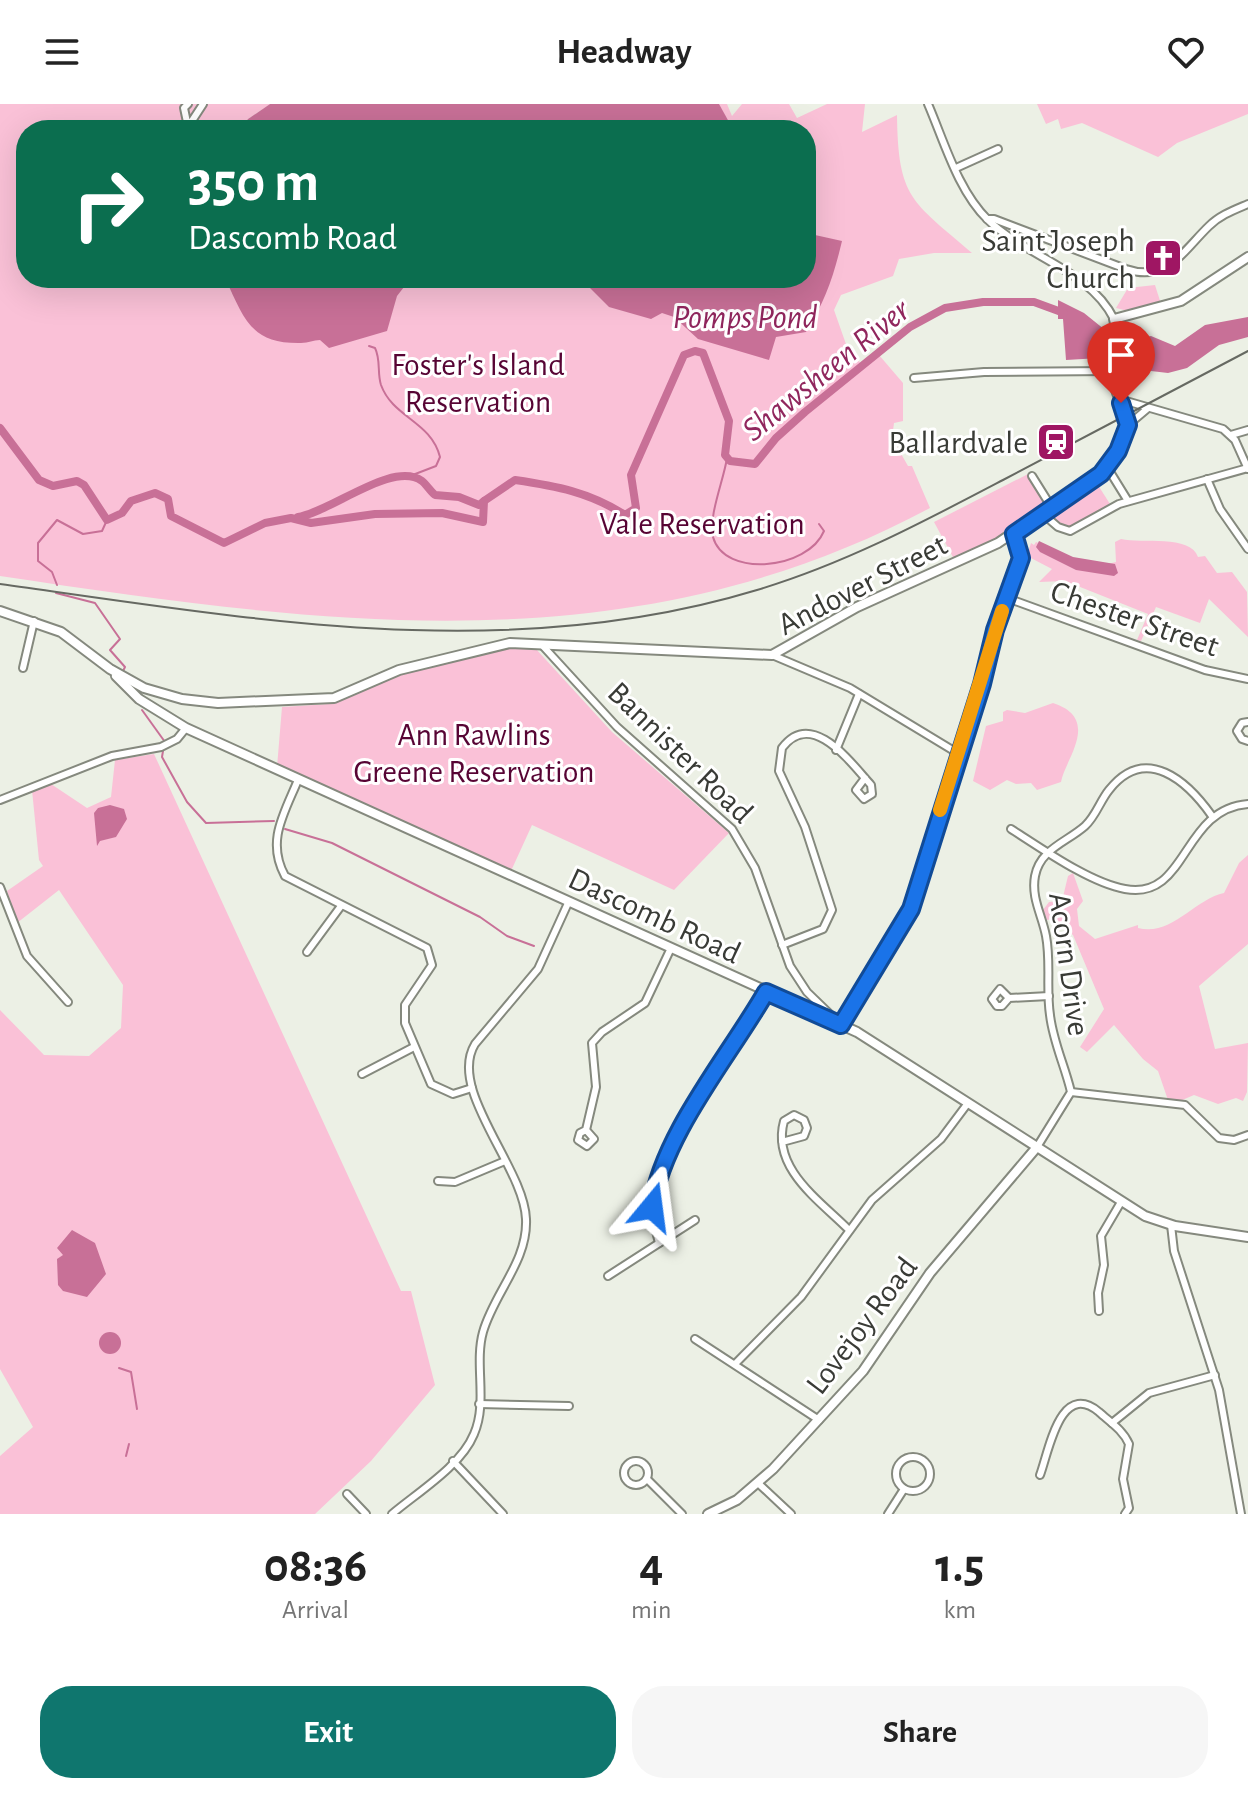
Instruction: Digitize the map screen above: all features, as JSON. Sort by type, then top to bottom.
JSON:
[{"type":"main road","points":[[1128,425],[1111,371],[1116,338],[1114,319],[1181,301],[1248,257]]},
{"type":"main road","name":"Andover Street","points":[[0,611],[34,621],[72,638],[110,669],[144,688],[161,694],[218,703],[318,700],[346,694],[391,673],[437,659],[510,643],[772,655],[862,605],[1014,534],[1107,467],[1128,425]]},
{"type":"main road","points":[[841,1025],[911,909],[1021,558],[1014,534]]},
{"type":"main road","name":"Dascomb Road","points":[[110,669],[155,709],[186,728],[841,1025],[1145,1216],[1171,1225],[1248,1237]]},
{"type":"main road","points":[[144,688],[155,709]]},
{"type":"main road","points":[[155,709],[161,694]]},
{"type":"main road","name":"Lovejoy Road","points":[[708,1514],[758,1483],[819,1420],[875,1356],[930,1273],[1037,1147]]},
{"type":"street","points":[[928,104],[956,168],[987,219],[1081,283],[1114,319]]},
{"type":"street","points":[[956,168],[998,149]]},
{"type":"street","points":[[987,219],[1126,269],[1148,273],[1168,268],[1210,225],[1248,204]]},
{"type":"street","points":[[914,378],[984,372],[1111,371]]},
{"type":"street","points":[[1043,514],[1058,527],[1070,531],[1128,501],[1248,469],[1231,435],[1214,426],[1119,399]]},
{"type":"street","points":[[1128,425],[1147,409]]},
{"type":"street","points":[[1231,435],[1248,430]]},
{"type":"street","points":[[1107,467],[1128,501]]},
{"type":"street","points":[[1032,476],[1052,508]]},
{"type":"street","points":[[1207,479],[1216,503],[1248,549]]},
{"type":"street","name":"Chester Street","points":[[1007,598],[1205,670],[1248,679]]},
{"type":"street","points":[[23,668],[34,621]]},
{"type":"street","name":"Bannister Road","points":[[542,645],[617,727],[732,829],[755,868],[797,978],[841,1025]]},
{"type":"street","points":[[772,655],[859,694],[959,754]]},
{"type":"street","points":[[836,750],[859,694]]},
{"type":"street","points":[[1248,721],[1239,725],[1237,731],[1242,739],[1248,741]]},
{"type":"street","points":[[0,800],[112,756],[161,747],[177,739],[186,728]]},
{"type":"street","points":[[782,945],[823,929],[832,910],[805,827],[779,771],[779,755],[790,739],[805,733],[820,736],[865,778]]},
{"type":"street","name":"Acorn Drive","points":[[1071,1092],[1056,1047],[1049,996],[1047,944],[1034,887],[1036,871],[1048,852],[1087,825],[1115,784],[1139,771],[1165,771],[1180,778],[1212,816]]},
{"type":"street","points":[[298,780],[276,832],[277,860],[291,882],[422,943],[430,954],[431,970],[404,1009],[405,1023],[436,1088],[453,1094],[472,1088]]},
{"type":"street","points":[[1011,829],[1114,886],[1142,890],[1170,874],[1212,816],[1248,804]]},
{"type":"street","points":[[0,887],[27,956],[68,1002]]},
{"type":"street","points":[[392,1514],[453,1461],[475,1433],[483,1332],[526,1235],[524,1206],[472,1088],[468,1074],[471,1051],[538,969],[569,901]]},
{"type":"street","points":[[307,952],[341,906]]},
{"type":"street","points":[[0,916],[9,912]]},
{"type":"street","points":[[586,1130],[596,1087],[592,1043],[602,1032],[645,1003],[671,948]]},
{"type":"street","points":[[659,1243],[652,1207],[659,1179],[722,1057],[747,1026],[766,992]]},
{"type":"street","points":[[1009,998],[1049,996]]},
{"type":"street","points":[[362,1074],[414,1047]]},
{"type":"street","points":[[1037,1147],[1071,1092],[1185,1105],[1219,1138],[1234,1140],[1248,1135]]},
{"type":"street","points":[[735,1364],[801,1297],[872,1200],[941,1139],[968,1103]]},
{"type":"street","points":[[782,1142],[804,1136],[807,1124],[801,1117],[794,1115],[784,1121],[782,1142],[789,1168],[848,1229]]},
{"type":"street","points":[[438,1181],[455,1182],[505,1161]]},
{"type":"street","points":[[1099,1311],[1098,1293],[1104,1265],[1101,1236],[1121,1202]]},
{"type":"street","points":[[608,1276],[695,1220]]},
{"type":"street","points":[[1171,1225],[1174,1251],[1215,1375],[1241,1514]]},
{"type":"street","points":[[695,1339],[819,1420]]},
{"type":"street","points":[[1112,1423],[1149,1393],[1215,1375]]},
{"type":"street","points":[[479,1404],[569,1406]]},
{"type":"street","points":[[1040,1475],[1057,1424],[1068,1408],[1090,1405],[1125,1436],[1130,1449],[1123,1479],[1129,1508],[1125,1514]]},
{"type":"street","points":[[909,1458],[920,1459],[929,1469],[927,1483],[917,1491],[904,1489],[897,1481],[898,1466],[909,1458]]},
{"type":"street","points":[[453,1461],[503,1514]]},
{"type":"street","points":[[647,1479],[682,1514]]},
{"type":"street","points":[[758,1483],[791,1514]]},
{"type":"street","points":[[888,1514],[904,1489]]},
{"type":"street","points":[[347,1494],[366,1514]]},
{"type":"green space","points":[[0,104],[270,104],[247,120],[16,120],[16,288],[230,288],[232,293],[251,288],[816,288],[816,120],[434,120],[443,104],[727,104],[732,116],[742,104],[789,104],[797,118],[827,104],[865,104],[862,132],[897,115],[901,165],[912,196],[922,209],[972,253],[934,253],[899,259],[893,276],[841,295],[834,310],[847,347],[863,366],[879,355],[903,383],[903,421],[894,423],[892,438],[908,466],[912,466],[930,508],[818,559],[704,593],[590,613],[475,620],[359,618],[241,609],[0,576]]},
{"type":"green space","points":[[1037,104],[1248,104],[1248,114],[1177,143],[1158,157],[1082,123],[1061,129],[1058,119],[1046,124]]},
{"type":"green space","points":[[1155,285],[1161,304],[1128,311],[1116,308],[1128,288]]},
{"type":"green space","points":[[1028,474],[1047,504],[998,537],[954,559],[934,522]]},
{"type":"green space","points":[[1096,482],[1110,504],[1071,527],[1060,524],[1049,514]]},
{"type":"green space","points":[[1121,539],[1186,545],[1198,557],[1205,556],[1217,573],[1232,572],[1247,592],[1248,637],[1209,599],[1200,623],[1156,607],[1141,641],[1137,640],[1148,614],[1065,581],[1039,582],[1052,569],[1027,556],[1031,543],[1034,545],[1036,542],[1084,562],[1103,565],[1116,562],[1115,542]]},
{"type":"green space","name":"Ann Rawlins Greene Reservation","points":[[504,648],[536,649],[612,732],[729,833],[674,890],[532,825],[511,871],[277,767],[282,707],[329,704],[410,671]]},
{"type":"green space","points":[[1053,703],[1068,710],[1078,729],[1077,740],[1061,782],[1037,790],[1031,783],[1016,784],[1007,780],[990,790],[973,781],[986,726],[1003,721],[1003,712],[1007,710],[1025,713]]},
{"type":"green space","points":[[154,754],[401,1291],[411,1291],[435,1385],[371,1461],[315,1514],[0,1514],[0,1456],[33,1427],[0,1369],[0,1010],[44,1055],[89,1056],[121,1028],[123,985],[59,890],[17,923],[7,891],[43,866],[39,860],[32,790],[51,784],[87,808],[111,797],[115,760]]},
{"type":"green space","points":[[1248,855],[1248,944],[1199,986],[1215,1049],[1248,1043],[1247,1092],[1243,1101],[1236,1098],[1218,1104],[1194,1095],[1180,1101],[1168,1100],[1158,1071],[1143,1059],[1114,1025],[1087,1052],[1080,1047],[1104,1009],[1073,935],[1052,919],[1047,920],[1043,910],[1049,902],[1062,901],[1068,876],[1073,873],[1083,901],[1077,909],[1079,926],[1095,939],[1138,925],[1138,928],[1161,927],[1224,893],[1239,863]]},
{"type":"water","points":[[270,104],[719,104],[728,120],[247,120]]},
{"type":"water","name":"Pomps Pond","points":[[816,235],[842,241],[824,299],[813,321],[806,332],[776,337],[769,360],[698,339],[674,317],[662,313],[651,319],[609,307],[590,288],[816,288]]},
{"type":"water","points":[[230,288],[403,288],[397,296],[387,331],[329,348],[320,340],[304,343],[270,339],[251,326]]},
{"type":"water","points":[[1058,300],[1084,313],[1120,342],[1151,336],[1175,346],[1205,325],[1248,317],[1248,337],[1219,345],[1187,368],[1168,373],[1134,369],[1108,351],[1100,358],[1066,360],[1063,319],[1058,319]]},
{"type":"water","points":[[1039,541],[1073,557],[1115,564],[1118,573],[1114,576],[1076,570],[1040,552],[1036,547]]},
{"type":"water","points":[[110,805],[124,809],[127,819],[116,837],[100,841],[97,846],[94,813],[98,808]]},
{"type":"water","points":[[72,1230],[95,1243],[106,1274],[87,1297],[63,1291],[58,1285],[57,1259],[63,1255],[57,1248]]},
{"type":"water","points":[[106,1332],[114,1332],[121,1343],[114,1354],[106,1354],[99,1347],[99,1339]]},
{"type":"waterway","name":"Shawsheen River","points":[[0,428],[39,480],[53,486],[77,481],[84,485],[107,520],[122,513],[131,501],[155,493],[168,499],[171,516],[224,543],[265,523],[291,518],[311,523],[375,514],[442,513],[483,522],[484,501],[515,480],[572,491],[625,515],[636,508],[631,475],[684,355],[695,351],[703,353],[729,421],[725,455],[730,461],[755,464],[776,438],[805,412],[910,327],[945,308],[983,302],[1034,302],[1064,313]]},
{"type":"waterway","points":[[369,346],[375,348],[377,353],[381,385],[387,396],[429,435],[440,457],[436,466],[410,476]]},
{"type":"waterway","points":[[727,458],[712,529],[720,550],[733,559],[749,563],[785,561],[815,544],[824,531],[819,524]]},
{"type":"waterway","name":"Shawsheen River","points":[[298,517],[395,477],[410,476],[422,481],[435,495],[459,497],[479,505],[484,501]]},
{"type":"waterway","points":[[57,585],[52,572],[38,561],[38,543],[57,520],[83,534],[102,531],[107,520]]},
{"type":"waterway","points":[[56,593],[95,603],[120,639],[110,650],[125,667],[123,671]]},
{"type":"waterway","points":[[142,710],[165,742]]},
{"type":"waterway","points":[[163,751],[162,757],[187,802],[206,823],[274,821]]},
{"type":"waterway","points":[[285,829],[332,843],[480,917],[507,936],[534,946]]},
{"type":"waterway","points":[[119,1368],[131,1372],[137,1409]]},
{"type":"waterway","points":[[126,1456],[129,1444]]},
{"type":"railway","points":[[0,584],[189,610],[379,629],[474,631],[569,626],[663,613],[757,590],[852,555],[943,511],[1248,351]]},
{"type":"slow traffic","points":[[940,810],[982,684],[1002,611]]},
{"type":"place","name":"Saint Joseph Church","points":[[1163,258]]},
{"type":"place","name":"Ballardvale","points":[[1056,442]]},
{"type":"route","points":[[652,1207],[659,1179],[675,1145],[722,1057],[747,1026],[766,992],[841,1025],[908,917],[982,684],[995,630],[1021,558],[1014,534],[1107,467],[1120,447],[1128,425],[1128,417],[1121,403]]},
{"type":"park label","name":"Foster's Island Reservation","points":[[478,382]]},
{"type":"park label","name":"Vale Reservation","points":[[702,523]]}]
